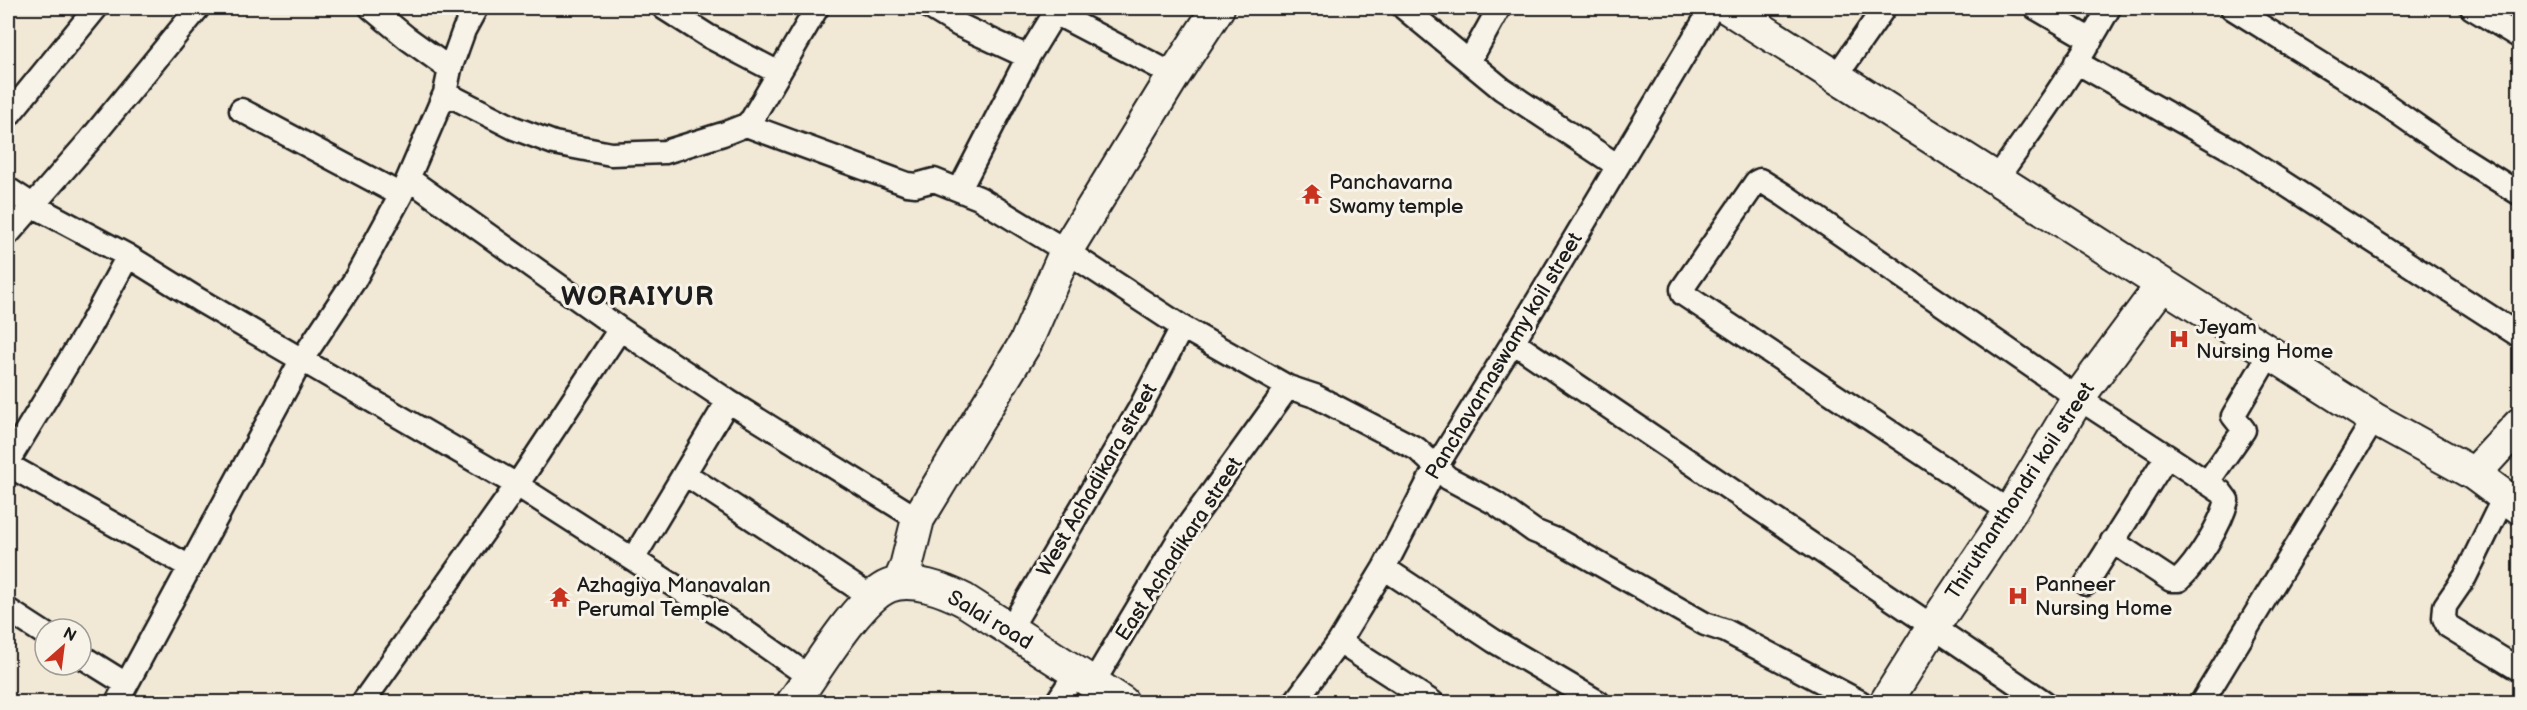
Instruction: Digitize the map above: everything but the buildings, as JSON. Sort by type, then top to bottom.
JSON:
[{"type":"street","points":[[8,116],[96,8]]},
{"type":"street","points":[[8,234],[198,8]]},
{"type":"street","points":[[371,8],[450,69]]},
{"type":"street","points":[[93,667],[121,693],[302,359],[354,281],[405,187],[445,93],[450,69],[464,30],[476,8]]},
{"type":"street","points":[[664,8],[708,36],[778,73]]},
{"type":"street","points":[[445,93],[514,128],[554,143],[611,154],[665,152],[723,134],[752,119],[817,8]]},
{"type":"street","points":[[931,8],[959,25],[1028,57]]},
{"type":"street","points":[[8,189],[33,206],[128,256],[199,300],[517,485],[740,628],[802,690],[857,611],[871,597],[899,583],[906,567],[918,519],[1026,342],[1066,251],[1218,8]]},
{"type":"street","points":[[1404,8],[1502,89],[1618,166]]},
{"type":"street","points":[[1469,62],[1499,8]]},
{"type":"street","name":"Panchavarnaswamy koil street","points":[[1295,702],[1339,642],[1384,568],[1436,467],[1712,8]]},
{"type":"street","points":[[1728,8],[1837,75],[2374,419],[2474,474],[2512,503],[2445,606],[2444,618],[2448,626],[2520,670]]},
{"type":"street","points":[[1837,75],[1884,8]]},
{"type":"street","points":[[2036,8],[2091,40]]},
{"type":"street","points":[[1997,178],[2050,105],[2109,8]]},
{"type":"street","points":[[2232,8],[2381,101],[2520,195]]},
{"type":"street","points":[[2472,8],[2520,37]]},
{"type":"street","points":[[960,189],[1028,57],[1056,10],[1174,75]]},
{"type":"street","points":[[2076,62],[2234,151],[2520,336]]},
{"type":"street","points":[[241,110],[405,187],[728,401],[918,519]]},
{"type":"street","points":[[746,124],[907,184],[916,185],[934,180],[960,189],[1066,251],[1182,327],[1288,387],[1315,396],[1417,449],[1448,478],[1495,503],[1534,531],[1559,541],[1705,624],[1726,631],[1860,702]]},
{"type":"street","points":[[2010,512],[1683,294],[1682,289],[1756,182],[1760,180],[2078,398],[2221,492],[2227,500],[2224,513],[2189,571],[2179,580],[2170,580],[2112,541]]},
{"type":"street","points":[[128,256],[86,333],[8,463],[190,567]]},
{"type":"street","name":"Thiruthanthondri koil street","points":[[1886,702],[2010,512],[2078,398],[2162,285]]},
{"type":"street","name":"West Achadikara street","points":[[1009,631],[1140,408],[1182,327]]},
{"type":"street","points":[[363,702],[517,485],[620,328]]},
{"type":"street","points":[[1513,342],[2044,702]]},
{"type":"street","points":[[2207,483],[2244,430],[2233,416],[2270,353]]},
{"type":"street","name":"East Achadikara street","points":[[1057,702],[1085,678],[1182,534],[1288,387]]},
{"type":"street","points":[[633,559],[728,401]]},
{"type":"street","points":[[2202,702],[2374,419]]},
{"type":"street","points":[[2474,474],[2520,424]]},
{"type":"street","points":[[2086,584],[2167,456]]},
{"type":"street","points":[[685,474],[871,597]]},
{"type":"street","points":[[1384,568],[1494,641],[1598,702]]},
{"type":"street","name":"Salai road","points":[[899,583],[930,586],[948,592],[1122,702]]},
{"type":"street","points":[[8,610],[33,626]]},
{"type":"street","points":[[1339,642],[1432,702]]},
{"type":"place","name":"Panchavarna Swamy temple","points":[[1312,194]]},
{"type":"place","name":"Jeyam Nursing Home","points":[[2179,339]]},
{"type":"place","name":"Panneer Nursing Home","points":[[2018,596]]},
{"type":"place","name":"Azhagiya Manavalan Perumal Temple","points":[[560,597]]},
{"type":"district","name":"WORAIYUR","points":[[638,297]]}]
